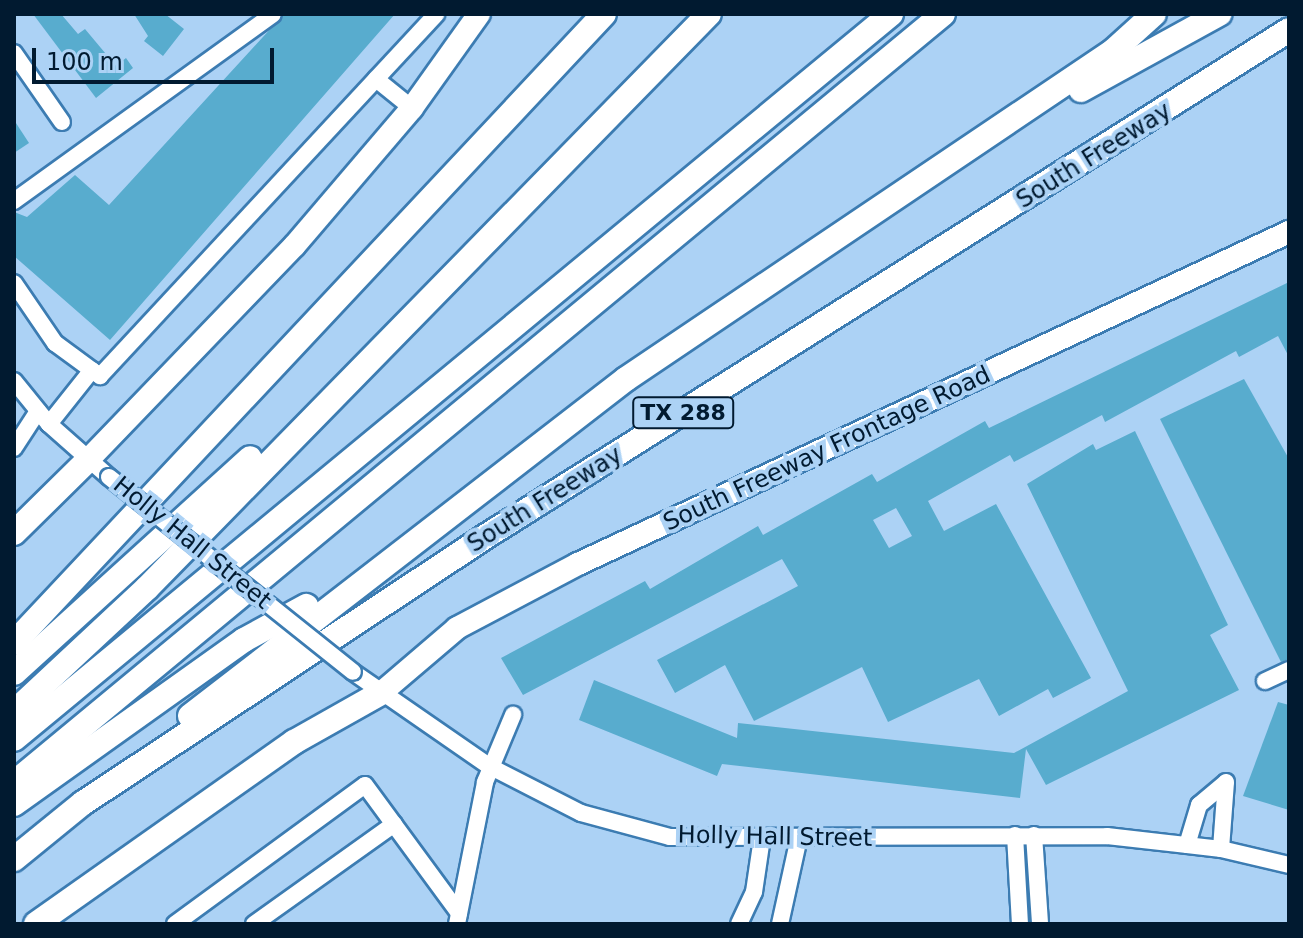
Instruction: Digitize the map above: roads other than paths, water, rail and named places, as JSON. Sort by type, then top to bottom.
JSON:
[{"type":"highway","points":[[14,643],[604,14]]},
{"type":"highway","points":[[14,712],[147,588],[389,334],[709,14]]},
{"type":"highway","points":[[14,739],[891,14]]},
{"type":"highway","points":[[14,783],[943,14]]},
{"type":"highway","points":[[83,803],[364,575],[626,379],[1113,51],[1154,14]]},
{"type":"highway","points":[[949,164],[1219,14]]},
{"type":"highway","name":"South Freeway","points":[[14,859],[83,803],[496,530],[1289,30]]},
{"type":"highway","points":[[14,673],[389,334]]},
{"type":"highway","points":[[14,533],[88,460]]},
{"type":"highway","points":[[14,804],[244,640],[364,575]]},
{"type":"highway","points":[[36,924],[294,742],[381,693]]},
{"type":"main road","points":[[88,460],[295,245],[412,108],[479,14]]},
{"type":"main road","name":"South Freeway Frontage Road","points":[[381,693],[457,628],[578,564],[1289,232]]},
{"type":"street","points":[[14,201],[273,14]]},
{"type":"street","points":[[14,283],[55,343],[100,376],[436,14]]},
{"type":"street","points":[[14,53],[62,122]]},
{"type":"street","points":[[376,79],[412,108]]},
{"type":"street","points":[[14,448],[92,370]]},
{"type":"street","name":"Holly Hall Street","points":[[14,381],[44,417],[88,460],[381,693],[489,766],[611,821],[670,837],[762,838],[798,842],[1034,835],[1187,845],[1221,849],[1289,865]]},
{"type":"street","points":[[1265,681],[1289,670]]},
{"type":"street","points":[[458,918],[489,766],[513,715]]},
{"type":"street","points":[[1187,845],[1199,805],[1226,782],[1221,849]]},
{"type":"street","points":[[175,924],[365,785],[458,918]]},
{"type":"street","points":[[254,924],[394,824]]},
{"type":"street","points":[[1015,835],[1020,924]]},
{"type":"street","points":[[1034,835],[1040,924]]},
{"type":"street","points":[[739,924],[754,892],[762,838]]},
{"type":"street","points":[[780,924],[798,842]]}]
